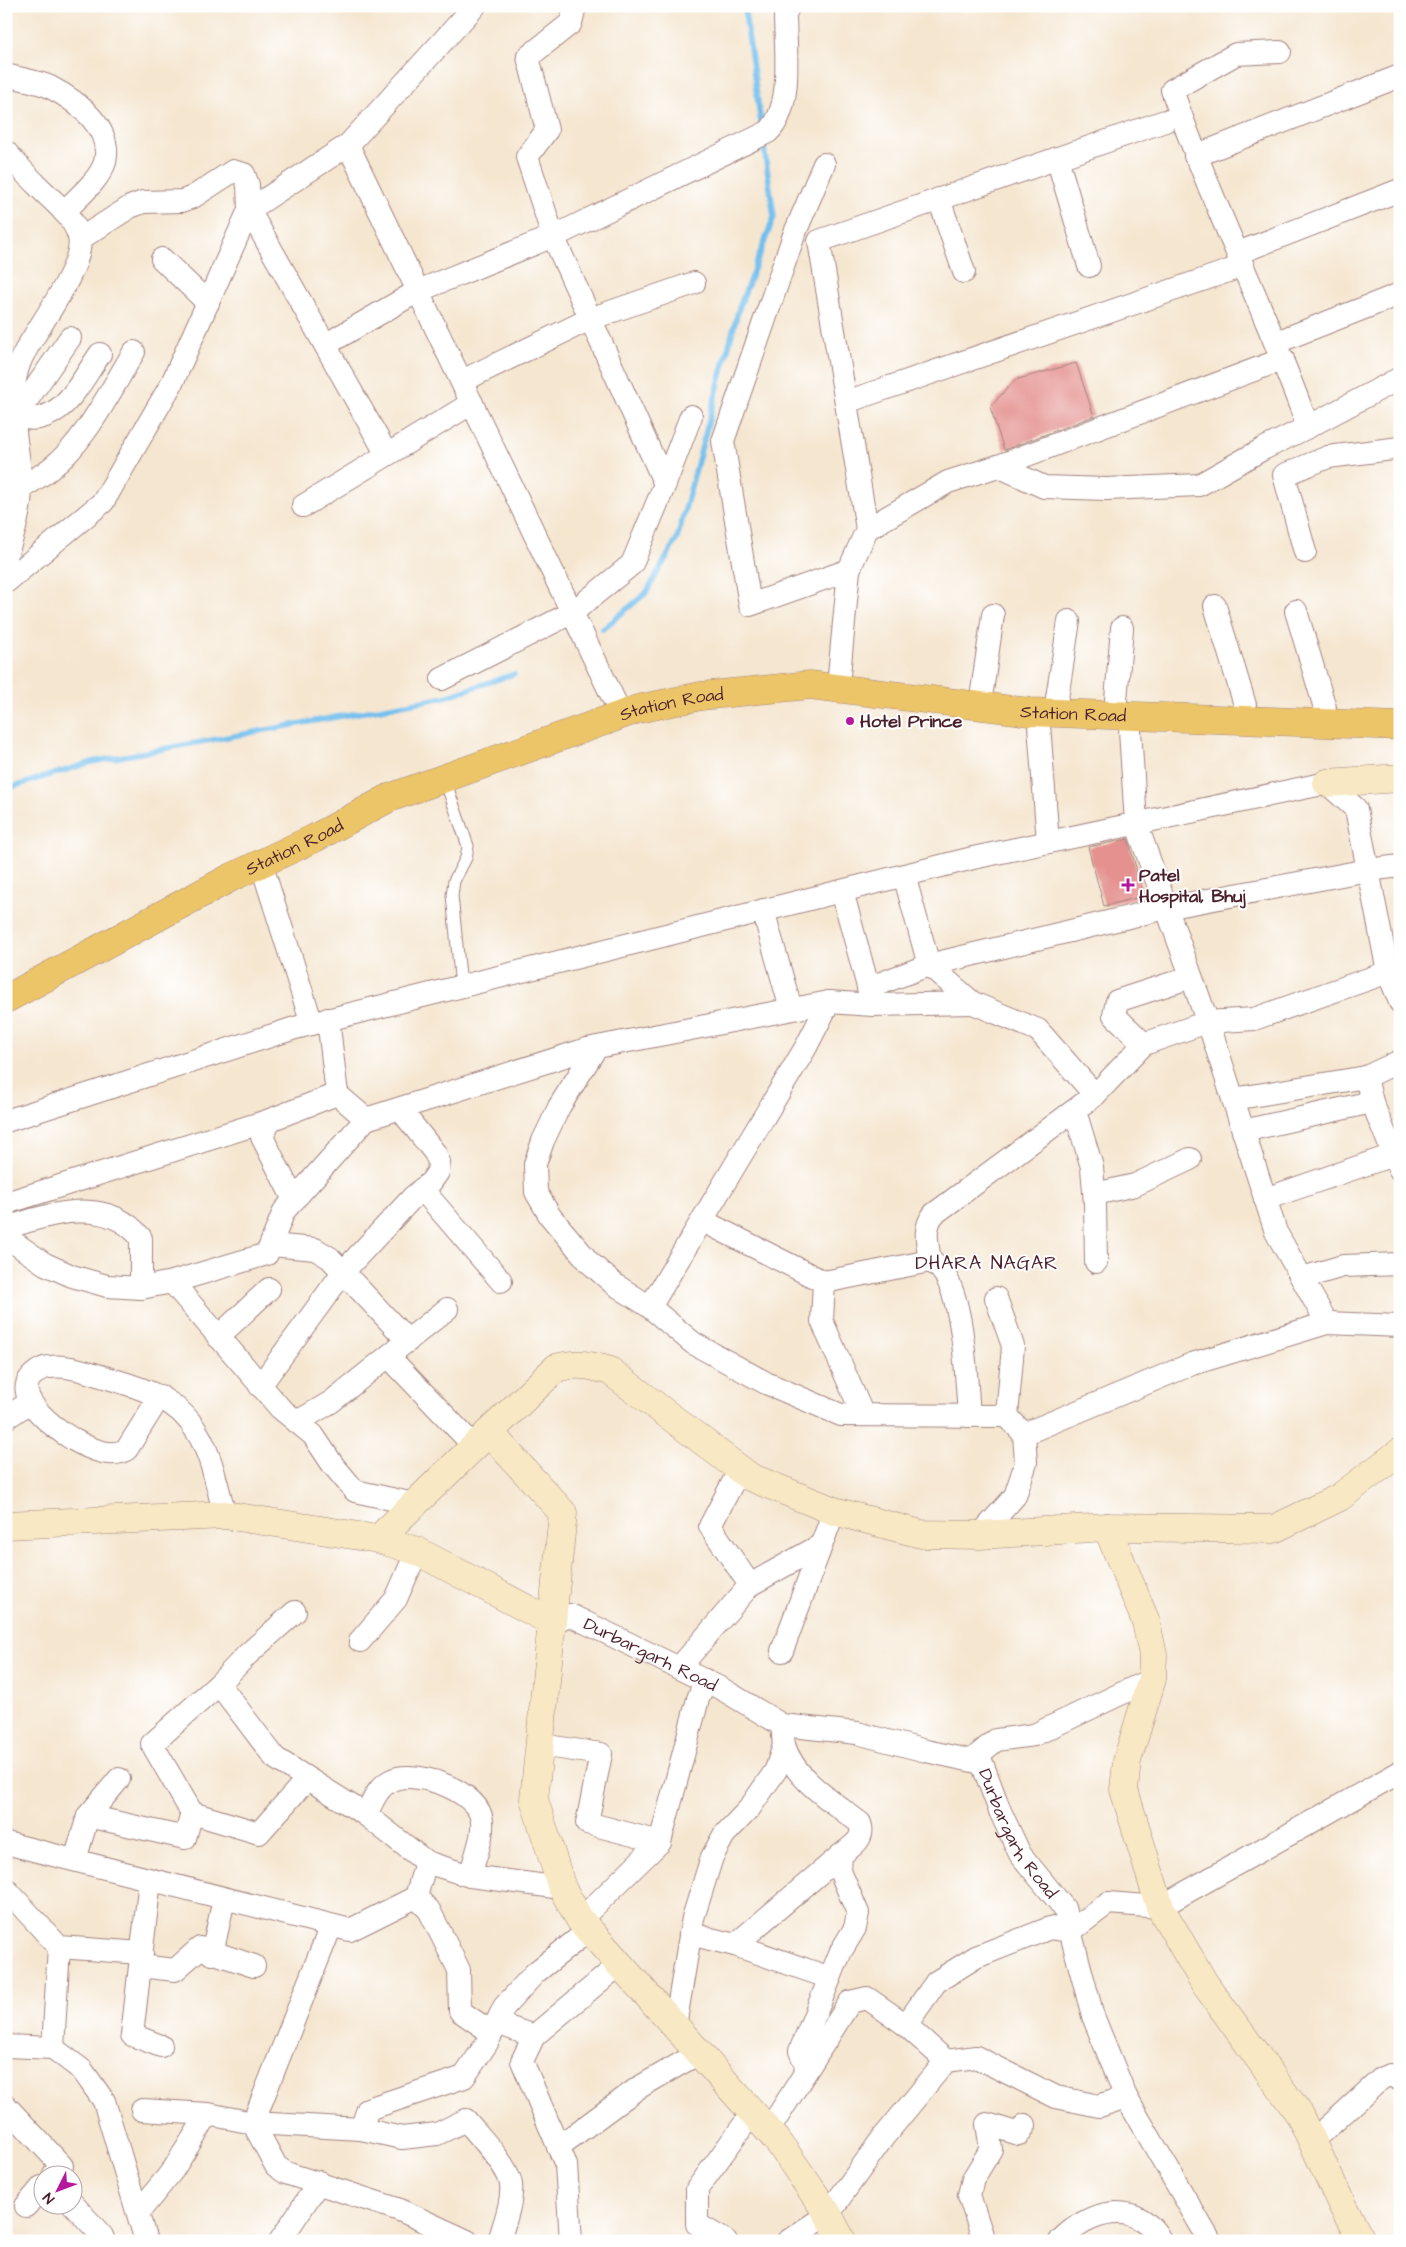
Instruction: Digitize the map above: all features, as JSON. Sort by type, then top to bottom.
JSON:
[{"type":"main road","name":"Station Road","points":[[6,982],[223,865],[308,825],[383,785],[634,695],[698,682],[810,671],[982,691],[1047,705]]},
{"type":"main road","name":"Station Road","points":[[6,998],[389,798],[638,709],[701,696],[810,686],[1047,705],[1123,708],[1400,726]]},
{"type":"main road","name":"Station Road","points":[[1123,708],[1245,705],[1400,712]]},
{"type":"street","points":[[6,582],[103,502],[172,383],[249,210],[348,145],[475,6]]},
{"type":"street","points":[[575,6],[571,23],[528,57],[547,130],[527,157],[553,236],[665,484]]},
{"type":"street","points":[[326,345],[418,291],[553,236],[763,134],[779,119],[785,94],[785,14],[789,6]]},
{"type":"street","points":[[1280,52],[1236,54],[1172,90],[1195,156],[1280,351],[1308,427]]},
{"type":"street","points":[[6,75],[50,87],[88,112],[103,134],[106,148],[104,163],[96,178],[64,212]]},
{"type":"street","points":[[1195,156],[1400,76]]},
{"type":"street","points":[[838,675],[849,570],[867,529],[819,240],[1165,120]]},
{"type":"street","points":[[348,145],[615,702]]},
{"type":"street","points":[[6,152],[64,212],[75,226],[80,239],[75,266],[21,359],[14,384],[21,488],[18,520],[6,556]]},
{"type":"street","points":[[1057,158],[1089,266]]},
{"type":"street","points":[[824,164],[794,235],[723,441],[750,604],[849,570]]},
{"type":"street","points":[[80,239],[130,207],[143,202],[182,201],[193,197],[233,171],[244,174],[247,177],[249,210],[386,454]]},
{"type":"street","points":[[846,402],[1241,259],[1400,190]]},
{"type":"street","points":[[939,199],[964,272]]},
{"type":"street","points":[[162,259],[208,303]]},
{"type":"street","points":[[462,381],[590,319],[694,283]]},
{"type":"street","points":[[867,529],[948,482],[998,466],[1280,351],[1400,294]]},
{"type":"street","points":[[15,415],[70,338]]},
{"type":"street","points":[[21,488],[52,468],[70,448],[88,426],[134,352]]},
{"type":"street","points":[[15,415],[28,420],[41,419],[57,411],[100,354]]},
{"type":"street","points":[[998,466],[1044,487],[1107,489],[1199,484],[1262,448],[1308,427],[1400,378]]},
{"type":"street","points":[[303,506],[472,403]]},
{"type":"street","points":[[442,679],[573,612],[632,564],[691,416]]},
{"type":"street","points":[[1305,552],[1284,475],[1328,457],[1400,448]]},
{"type":"street","points":[[1215,606],[1245,705]]},
{"type":"street","points":[[1296,611],[1325,708]]},
{"type":"street","points":[[982,691],[992,614]]},
{"type":"street","points":[[1048,842],[1047,705],[1069,620]]},
{"type":"street","points":[[1122,628],[1123,708],[1136,823],[1207,1022],[1276,1232],[1327,1323]]},
{"type":"street","points":[[6,1121],[320,1021],[842,890],[1048,842],[1338,782],[1400,777]]},
{"type":"street","points":[[1338,782],[1356,809],[1368,870],[1394,970],[1400,1002]]},
{"type":"street","points":[[262,863],[320,1021],[337,1094],[366,1119]]},
{"type":"street","points":[[870,996],[929,965],[1166,908],[1368,870],[1400,866]]},
{"type":"street","points":[[904,875],[929,965],[974,1004]]},
{"type":"street","points":[[842,890],[870,996]]},
{"type":"street","points":[[763,910],[791,1009]]},
{"type":"street","points":[[969,1416],[963,1338],[953,1294],[943,1271],[930,1261],[926,1233],[929,1220],[934,1214],[1095,1095],[1144,1044],[1207,1022],[1254,1019],[1394,970]]},
{"type":"street","points":[[1144,1044],[1114,1015],[1116,1000],[1191,977]]},
{"type":"street","points":[[6,1237],[45,1264],[72,1276],[107,1286],[141,1288],[172,1282],[268,1254],[284,1211],[366,1119],[596,1048],[791,1009],[870,996],[974,1004],[1038,1030],[1095,1095]]},
{"type":"street","points":[[650,1307],[806,1048],[829,1002]]},
{"type":"street","points":[[596,1048],[559,1107],[543,1141],[535,1164],[536,1192],[550,1216],[589,1262],[614,1284],[650,1307],[693,1343],[766,1383],[841,1415],[1007,1416],[1024,1434],[1026,1463],[1015,1496],[980,1535]]},
{"type":"street","points":[[1233,1099],[1366,1077],[1400,1061]]},
{"type":"street","points":[[1265,1199],[1396,1162],[1372,1102],[1366,1077]]},
{"type":"street","points":[[6,1203],[270,1120],[337,1094]]},
{"type":"street","points":[[1243,1131],[1372,1102]]},
{"type":"street","points":[[260,1386],[344,1271],[438,1172],[438,1162],[430,1145],[400,1109]]},
{"type":"street","points":[[1075,1110],[1092,1167],[1096,1262]]},
{"type":"street","points":[[270,1120],[262,1136],[294,1200]]},
{"type":"street","points":[[1094,1194],[1135,1186],[1190,1159]]},
{"type":"street","points":[[422,1189],[501,1281]]},
{"type":"street","points":[[6,1228],[51,1213],[80,1211],[112,1216],[125,1223],[140,1238],[141,1288]]},
{"type":"street","points":[[703,1221],[824,1282],[930,1261]]},
{"type":"street","points":[[271,1246],[314,1249],[330,1258],[408,1341]]},
{"type":"street","points":[[1302,1278],[1343,1266],[1400,1264]]},
{"type":"street","points":[[172,1282],[280,1408],[313,1435],[333,1465],[355,1491],[414,1504]]},
{"type":"street","points":[[824,1282],[822,1321],[863,1415]]},
{"type":"street","points":[[218,1337],[269,1289]]},
{"type":"street","points":[[996,1298],[1013,1346],[1007,1416]]},
{"type":"street","points":[[298,1422],[330,1402],[448,1309]]},
{"type":"street","points":[[1024,1434],[1192,1364],[1327,1323],[1399,1322]]},
{"type":"street","points":[[389,1357],[563,1513],[534,1799],[562,1888],[584,1925],[761,2121],[828,2214],[842,2241]]},
{"type":"street","points":[[378,1539],[556,1368],[572,1363],[589,1365],[610,1371],[750,1477],[834,1511],[921,1534],[980,1535],[1107,1527],[1274,1529],[1340,1498],[1400,1452]]},
{"type":"street","points":[[160,1396],[127,1449],[120,1454],[112,1454],[80,1443],[57,1430],[45,1420],[30,1402],[28,1385],[30,1378],[48,1367],[69,1367],[144,1388],[160,1396],[179,1409],[197,1431],[210,1460],[224,1514]]},
{"type":"street","points":[[6,1418],[30,1402]]},
{"type":"street","points":[[740,1469],[710,1526],[750,1585]]},
{"type":"street","points":[[782,1651],[834,1511]]},
{"type":"street","points":[[6,1525],[224,1514],[378,1539],[417,1551],[552,1622]]},
{"type":"street","points":[[1107,1527],[1146,1622],[1153,1655],[1152,1679],[1127,1761],[1124,1790],[1160,1907],[1205,1984],[1300,2115],[1343,2207],[1362,2241]]},
{"type":"street","points":[[679,1668],[750,1585],[821,1544]]},
{"type":"street","points":[[360,1641],[396,1599],[417,1551]]},
{"type":"street","points":[[295,1612],[152,1744],[192,1813],[260,1833],[307,1779]]},
{"type":"street","name":"Durbargarh Road","points":[[552,1622],[570,1615],[705,1680],[783,1735],[858,1733],[926,1751],[982,1762],[1000,1811],[1020,1854],[1064,1908],[1093,2016],[1126,2096],[1210,2241]]},
{"type":"street","points":[[972,1760],[996,1740],[1034,1736],[1152,1679]]},
{"type":"street","points":[[361,2129],[368,2109],[464,2077],[494,2028],[504,2007],[534,1973],[584,1925],[660,1842],[705,1680]]},
{"type":"street","points":[[219,1684],[275,1758],[366,1815],[426,1862],[470,1876],[562,1888]]},
{"type":"street","points":[[735,1945],[860,1840],[862,1834],[860,1823],[818,1790],[796,1769],[783,1735]]},
{"type":"street","points":[[675,2026],[690,1934],[712,1857],[724,1835],[749,1809],[776,1770],[783,1735]]},
{"type":"street","points":[[540,1745],[601,1754],[587,1822],[660,1842]]},
{"type":"street","points":[[366,1815],[380,1789],[400,1776],[415,1777],[456,1789],[470,1798],[482,1818],[481,1834],[470,1876]]},
{"type":"street","points":[[906,2024],[936,1982],[976,1957],[1050,1928],[1071,1931],[1108,1903],[1160,1907],[1397,1777]]},
{"type":"street","points":[[74,1860],[88,1816],[119,1779]]},
{"type":"street","points":[[88,1816],[185,1838],[192,1813]]},
{"type":"street","points":[[6,1843],[350,1930],[416,1897],[426,1862]]},
{"type":"street","points":[[808,2068],[800,2051],[841,1951],[855,1928],[858,1913],[840,1871],[841,1855]]},
{"type":"street","points":[[150,1880],[132,2035],[161,2046]]},
{"type":"street","points":[[6,1889],[59,1947],[141,1960],[175,1970],[200,1948],[212,1954],[254,1966]]},
{"type":"street","points":[[416,1897],[429,1910],[459,1970],[460,2010],[494,2028],[534,2036]]},
{"type":"street","points":[[212,1954],[224,1899]]},
{"type":"street","points":[[331,1926],[253,2123],[276,2166],[286,2173],[319,2182],[400,2210],[467,2241]]},
{"type":"street","points":[[690,1934],[735,1945],[830,1978]]},
{"type":"street","points":[[53,2048],[59,1947]]},
{"type":"street","points":[[571,2241],[566,2165],[522,2061],[534,2036],[620,1964]]},
{"type":"street","points":[[726,2241],[697,2224],[697,2189],[808,2068],[850,2002],[867,1998],[906,2024],[946,2061]]},
{"type":"street","points":[[6,2046],[53,2048],[82,2070],[104,2101],[146,2241]]},
{"type":"street","points":[[558,2147],[638,2088],[699,2053]]},
{"type":"street","points":[[788,2241],[828,2214],[882,2139],[946,2061],[976,2057],[1056,2097],[1099,2106],[1126,2096]]},
{"type":"street","points":[[1312,2142],[1382,2078],[1390,2075],[1400,2080]]},
{"type":"street","points":[[6,2106],[60,2164]]},
{"type":"street","points":[[142,2110],[208,2114],[253,2123],[361,2129],[402,2138],[437,2134],[466,2120],[505,2169],[511,2183],[510,2203],[499,2241]]},
{"type":"street","points":[[138,2214],[173,2170],[208,2114]]},
{"type":"street","points":[[984,2241],[969,2195],[973,2179],[991,2149],[987,2124],[1019,2134],[1025,2125]]},
{"type":"street","points":[[280,2241],[319,2182]]},
{"type":"street","points":[[26,2206],[32,2199]]},
{"type":"street","points":[[1060,2241],[1069,2231],[1100,2214],[1119,2212],[1134,2216],[1147,2224],[1160,2241]]},
{"type":"street","points":[[82,2214],[102,2236],[104,2241]]},
{"type":"lane","points":[[448,789],[468,846],[466,858],[454,881],[452,896],[461,986]]},
{"type":"building","points":[[1076,363],[1094,416],[1004,450],[990,407],[1015,380]]},
{"type":"building","points":[[1128,839],[1144,896],[1104,906],[1088,847]]},
{"type":"waterway","points":[[744,6],[762,130]]},
{"type":"waterway","points":[[603,629],[646,593],[677,539],[739,308],[774,217],[763,140]]},
{"type":"waterway","points":[[6,789],[92,762],[445,697],[514,674]]},
{"type":"place","name":"Hotel Prince","points":[[850,721]]},
{"type":"place","name":"Patel Hospital, Bhuj","points":[[1128,885]]},
{"type":"district","name":"DHARA NAGAR","points":[[987,1262]]}]
